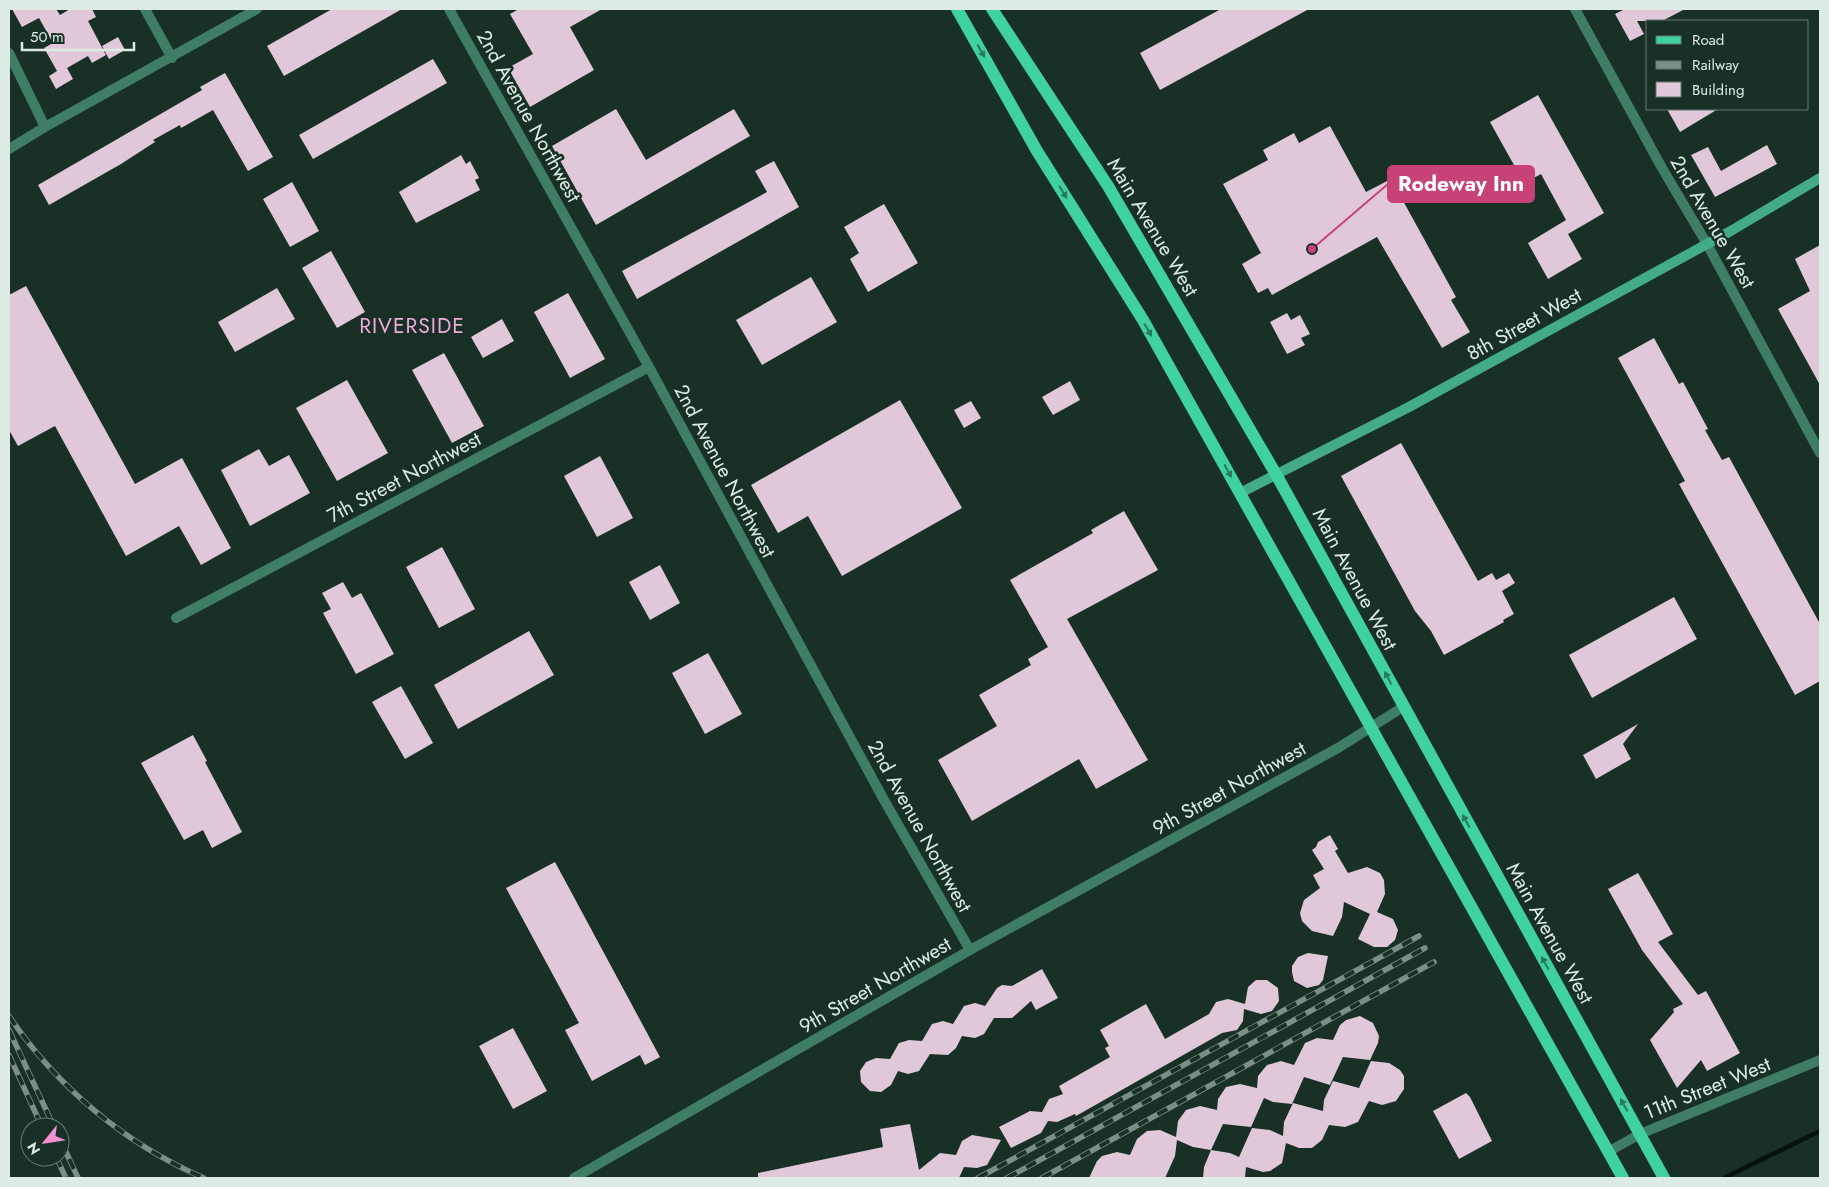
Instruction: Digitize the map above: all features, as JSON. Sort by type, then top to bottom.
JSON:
[{"type":"main road","points":[[957,9],[1037,151],[1142,320],[1623,1178]]},
{"type":"main road","name":"Main Avenue West","points":[[992,9],[1108,186],[1277,476],[1664,1178]]},
{"type":"street","points":[[145,9],[172,58]]},
{"type":"street","points":[[9,149],[257,9]]},
{"type":"street","name":"2nd Avenue Northwest","points":[[449,9],[649,367],[879,791],[970,950]]},
{"type":"street","name":"2nd Avenue West","points":[[1575,9],[1662,168],[1707,244],[1820,453]]},
{"type":"street","points":[[9,53],[45,127]]},
{"type":"street","name":"8th Street West","points":[[1240,494],[1409,407],[1707,244],[1820,178]]},
{"type":"street","name":"7th Street Northwest","points":[[176,618],[649,367]]},
{"type":"street","name":"9th Street Northwest","points":[[574,1178],[970,950],[1148,854],[1371,728],[1403,707]]},
{"type":"street","name":"11th Street West","points":[[1608,1152],[1640,1134],[1820,1060]]},
{"type":"building","points":[[12,9],[56,9],[60,15],[70,9],[92,9],[96,17],[88,21],[106,55],[92,63],[88,56],[67,68],[73,79],[56,89],[49,76],[57,71],[44,48],[53,43],[39,18],[22,27]]},
{"type":"building","points":[[332,9],[402,9],[284,76],[267,46]]},
{"type":"building","points":[[519,9],[602,9],[570,27],[594,70],[530,107],[508,68],[533,54],[510,14]]},
{"type":"building","points":[[1221,9],[1309,9],[1160,90],[1140,53]]},
{"type":"building","points":[[1625,9],[1685,9],[1664,20],[1637,21],[1644,34],[1630,41],[1615,14]]},
{"type":"building","points":[[118,37],[125,50],[109,59],[102,46]]},
{"type":"building","points":[[433,59],[447,83],[313,159],[299,135]]},
{"type":"building","points":[[225,73],[273,157],[248,171],[213,110],[181,128],[180,125],[153,140],[155,142],[121,164],[49,205],[38,185],[202,90],[200,87]]},
{"type":"building","points":[[1538,95],[1604,213],[1568,234],[1582,259],[1548,279],[1528,243],[1566,220],[1541,174],[1524,183],[1490,122]]},
{"type":"building","points":[[616,109],[646,160],[734,109],[750,136],[596,225],[552,146]]},
{"type":"building","points":[[1668,110],[1716,110],[1680,132]]},
{"type":"building","points":[[1330,126],[1366,192],[1391,179],[1456,297],[1451,300],[1470,332],[1442,348],[1377,237],[1272,295],[1268,288],[1258,293],[1242,264],[1261,253],[1223,184],[1268,160],[1263,150],[1294,133],[1299,143]]},
{"type":"building","points":[[1767,145],[1777,164],[1715,197],[1691,155],[1708,147],[1721,171]]},
{"type":"building","points":[[461,155],[466,164],[470,161],[479,178],[475,180],[480,190],[416,223],[399,192]]},
{"type":"building","points":[[774,161],[799,207],[637,299],[622,271],[767,192],[755,171]]},
{"type":"building","points":[[292,182],[319,231],[290,247],[263,199]]},
{"type":"building","points":[[884,204],[918,263],[868,292],[850,259],[859,253],[844,227]]},
{"type":"building","points":[[1820,245],[1820,385],[1778,309],[1810,291],[1795,259]]},
{"type":"building","points":[[331,251],[365,312],[337,328],[302,268]]},
{"type":"building","points":[[811,277],[837,322],[762,365],[736,320]]},
{"type":"building","points":[[26,286],[135,484],[182,458],[231,548],[201,565],[179,526],[126,556],[55,426],[18,446],[9,430],[9,295]]},
{"type":"building","points":[[277,288],[295,319],[235,352],[218,322]]},
{"type":"building","points":[[568,293],[605,359],[570,378],[534,312]]},
{"type":"building","points":[[1287,313],[1291,320],[1300,315],[1310,334],[1301,338],[1305,345],[1287,354],[1270,322]]},
{"type":"building","points":[[502,319],[514,341],[483,358],[471,337]]},
{"type":"building","points":[[1654,338],[1679,384],[1683,382],[1708,429],[1705,430],[1722,460],[1729,457],[1820,624],[1820,681],[1795,695],[1679,484],[1685,481],[1618,358]]},
{"type":"building","points":[[444,353],[484,426],[452,443],[412,370]]},
{"type":"building","points":[[347,380],[388,453],[337,481],[296,408]]},
{"type":"building","points":[[1070,381],[1080,400],[1053,415],[1042,397]]},
{"type":"building","points":[[900,400],[962,508],[842,576],[808,516],[778,533],[751,485]]},
{"type":"building","points":[[971,401],[981,418],[964,428],[954,410]]},
{"type":"building","points":[[1401,443],[1478,581],[1492,573],[1496,580],[1509,573],[1515,583],[1502,591],[1514,614],[1503,620],[1504,622],[1444,655],[1431,631],[1415,611],[1341,476]]},
{"type":"building","points":[[259,449],[269,466],[289,455],[310,493],[250,526],[221,470]]},
{"type":"building","points":[[600,456],[633,518],[597,537],[564,476]]},
{"type":"building","points":[[1124,511],[1158,570],[1067,619],[1148,760],[1096,789],[1079,759],[972,821],[938,760],[997,726],[979,695],[1031,665],[1028,659],[1048,647],[1010,580],[1093,533],[1091,530]]},
{"type":"building","points":[[442,547],[475,609],[439,628],[406,567]]},
{"type":"building","points":[[660,565],[680,603],[650,620],[629,582]]},
{"type":"building","points":[[343,582],[352,598],[361,593],[394,654],[356,674],[323,613],[331,609],[322,593]]},
{"type":"building","points":[[1674,597],[1697,639],[1592,698],[1569,655]]},
{"type":"building","points":[[529,631],[554,675],[458,729],[434,685]]},
{"type":"building","points":[[708,653],[742,714],[705,734],[672,673]]},
{"type":"building","points":[[401,686],[433,743],[405,759],[372,702]]},
{"type":"building","points":[[1638,724],[1623,744],[1631,759],[1596,779],[1583,755]]},
{"type":"building","points":[[193,735],[242,832],[212,848],[203,830],[184,840],[141,763]]},
{"type":"building","points":[[1330,835],[1338,849],[1335,851],[1348,873],[1367,867],[1380,873],[1384,880],[1385,894],[1377,912],[1393,919],[1398,930],[1395,940],[1387,947],[1374,947],[1358,939],[1370,914],[1344,902],[1342,917],[1333,936],[1312,931],[1302,921],[1300,913],[1304,900],[1320,888],[1313,875],[1324,869],[1312,850],[1318,842]]},
{"type":"building","points":[[555,862],[660,1057],[645,1065],[640,1055],[592,1081],[565,1030],[579,1023],[506,888]]},
{"type":"building","points":[[1638,873],[1673,934],[1658,942],[1698,995],[1706,991],[1740,1053],[1707,1071],[1701,1060],[1677,1088],[1650,1040],[1674,1012],[1673,1009],[1683,1004],[1642,950],[1608,889]]},
{"type":"building","points":[[1308,953],[1328,956],[1323,980],[1319,985],[1307,988],[1294,981],[1292,966],[1298,957]]},
{"type":"building","points":[[1042,969],[1058,998],[1036,1010],[1031,1001],[1012,1018],[994,1018],[984,1034],[975,1038],[962,1036],[956,1048],[948,1055],[930,1054],[919,1071],[908,1074],[898,1071],[891,1085],[881,1092],[870,1091],[861,1082],[860,1071],[866,1062],[876,1058],[890,1059],[899,1043],[909,1040],[922,1041],[932,1024],[943,1021],[953,1024],[964,1006],[975,1003],[985,1006],[997,988],[1002,985],[1012,986]]},
{"type":"building","points":[[1256,980],[1267,980],[1278,988],[1279,1001],[1272,1011],[1261,1014],[1244,1009],[1243,1021],[1237,1030],[1222,1033],[1076,1116],[1075,1114],[1057,1122],[1048,1121],[1041,1133],[1011,1148],[999,1127],[1030,1111],[1042,1112],[1049,1099],[1063,1094],[1059,1086],[1110,1057],[1105,1048],[1109,1046],[1100,1030],[1146,1004],[1165,1039],[1209,1014],[1216,1002],[1228,999],[1245,1004],[1248,987]]},
{"type":"building","points":[[1360,1016],[1373,1023],[1379,1036],[1378,1043],[1370,1060],[1343,1057],[1330,1085],[1304,1077],[1292,1104],[1273,1102],[1264,1098],[1251,1127],[1223,1124],[1211,1150],[1193,1147],[1177,1140],[1175,1156],[1165,1178],[1089,1178],[1097,1161],[1102,1156],[1117,1152],[1130,1155],[1137,1139],[1147,1131],[1160,1130],[1176,1137],[1178,1121],[1186,1110],[1200,1106],[1217,1110],[1218,1099],[1226,1087],[1240,1084],[1257,1088],[1258,1076],[1267,1065],[1281,1061],[1294,1065],[1305,1043],[1317,1038],[1333,1040],[1340,1025],[1346,1020]]},
{"type":"building","points":[[513,1028],[547,1091],[513,1109],[479,1046]]},
{"type":"building","points":[[1371,1061],[1389,1063],[1400,1070],[1404,1076],[1404,1089],[1396,1101],[1382,1105],[1369,1101],[1358,1122],[1345,1127],[1329,1125],[1322,1140],[1312,1148],[1299,1148],[1286,1143],[1282,1163],[1270,1171],[1263,1172],[1246,1167],[1245,1178],[1203,1178],[1204,1167],[1211,1150],[1230,1153],[1239,1157],[1252,1128],[1270,1130],[1283,1136],[1284,1122],[1293,1103],[1323,1111],[1324,1100],[1333,1081],[1359,1088]]},
{"type":"building","points":[[1466,1093],[1470,1097],[1492,1141],[1459,1159],[1433,1111]]},
{"type":"building","points":[[910,1124],[919,1170],[940,1153],[956,1155],[962,1141],[972,1135],[1001,1140],[987,1165],[977,1168],[964,1167],[959,1178],[758,1178],[758,1173],[883,1147],[880,1129]]},
{"type":"waterway","points":[[1724,1178],[1820,1131]]},
{"type":"railway","points":[[978,1178],[1419,936]]},
{"type":"railway","points":[[1007,1178],[1425,948]]},
{"type":"railway","points":[[1042,1178],[1434,962]]},
{"type":"railway","points":[[9,1016],[49,1066],[95,1111],[120,1131],[147,1148],[204,1178]]},
{"type":"railway","points":[[9,1030],[49,1117]]},
{"type":"railway","points":[[9,1055],[37,1117]]},
{"type":"railway","points":[[70,1161],[78,1178]]},
{"type":"railway","points":[[61,1167],[66,1178]]},
{"type":"place","name":"Rodeway Inn","points":[[1312,249]]},
{"type":"district","name":"RIVERSIDE","points":[[412,326]]}]
